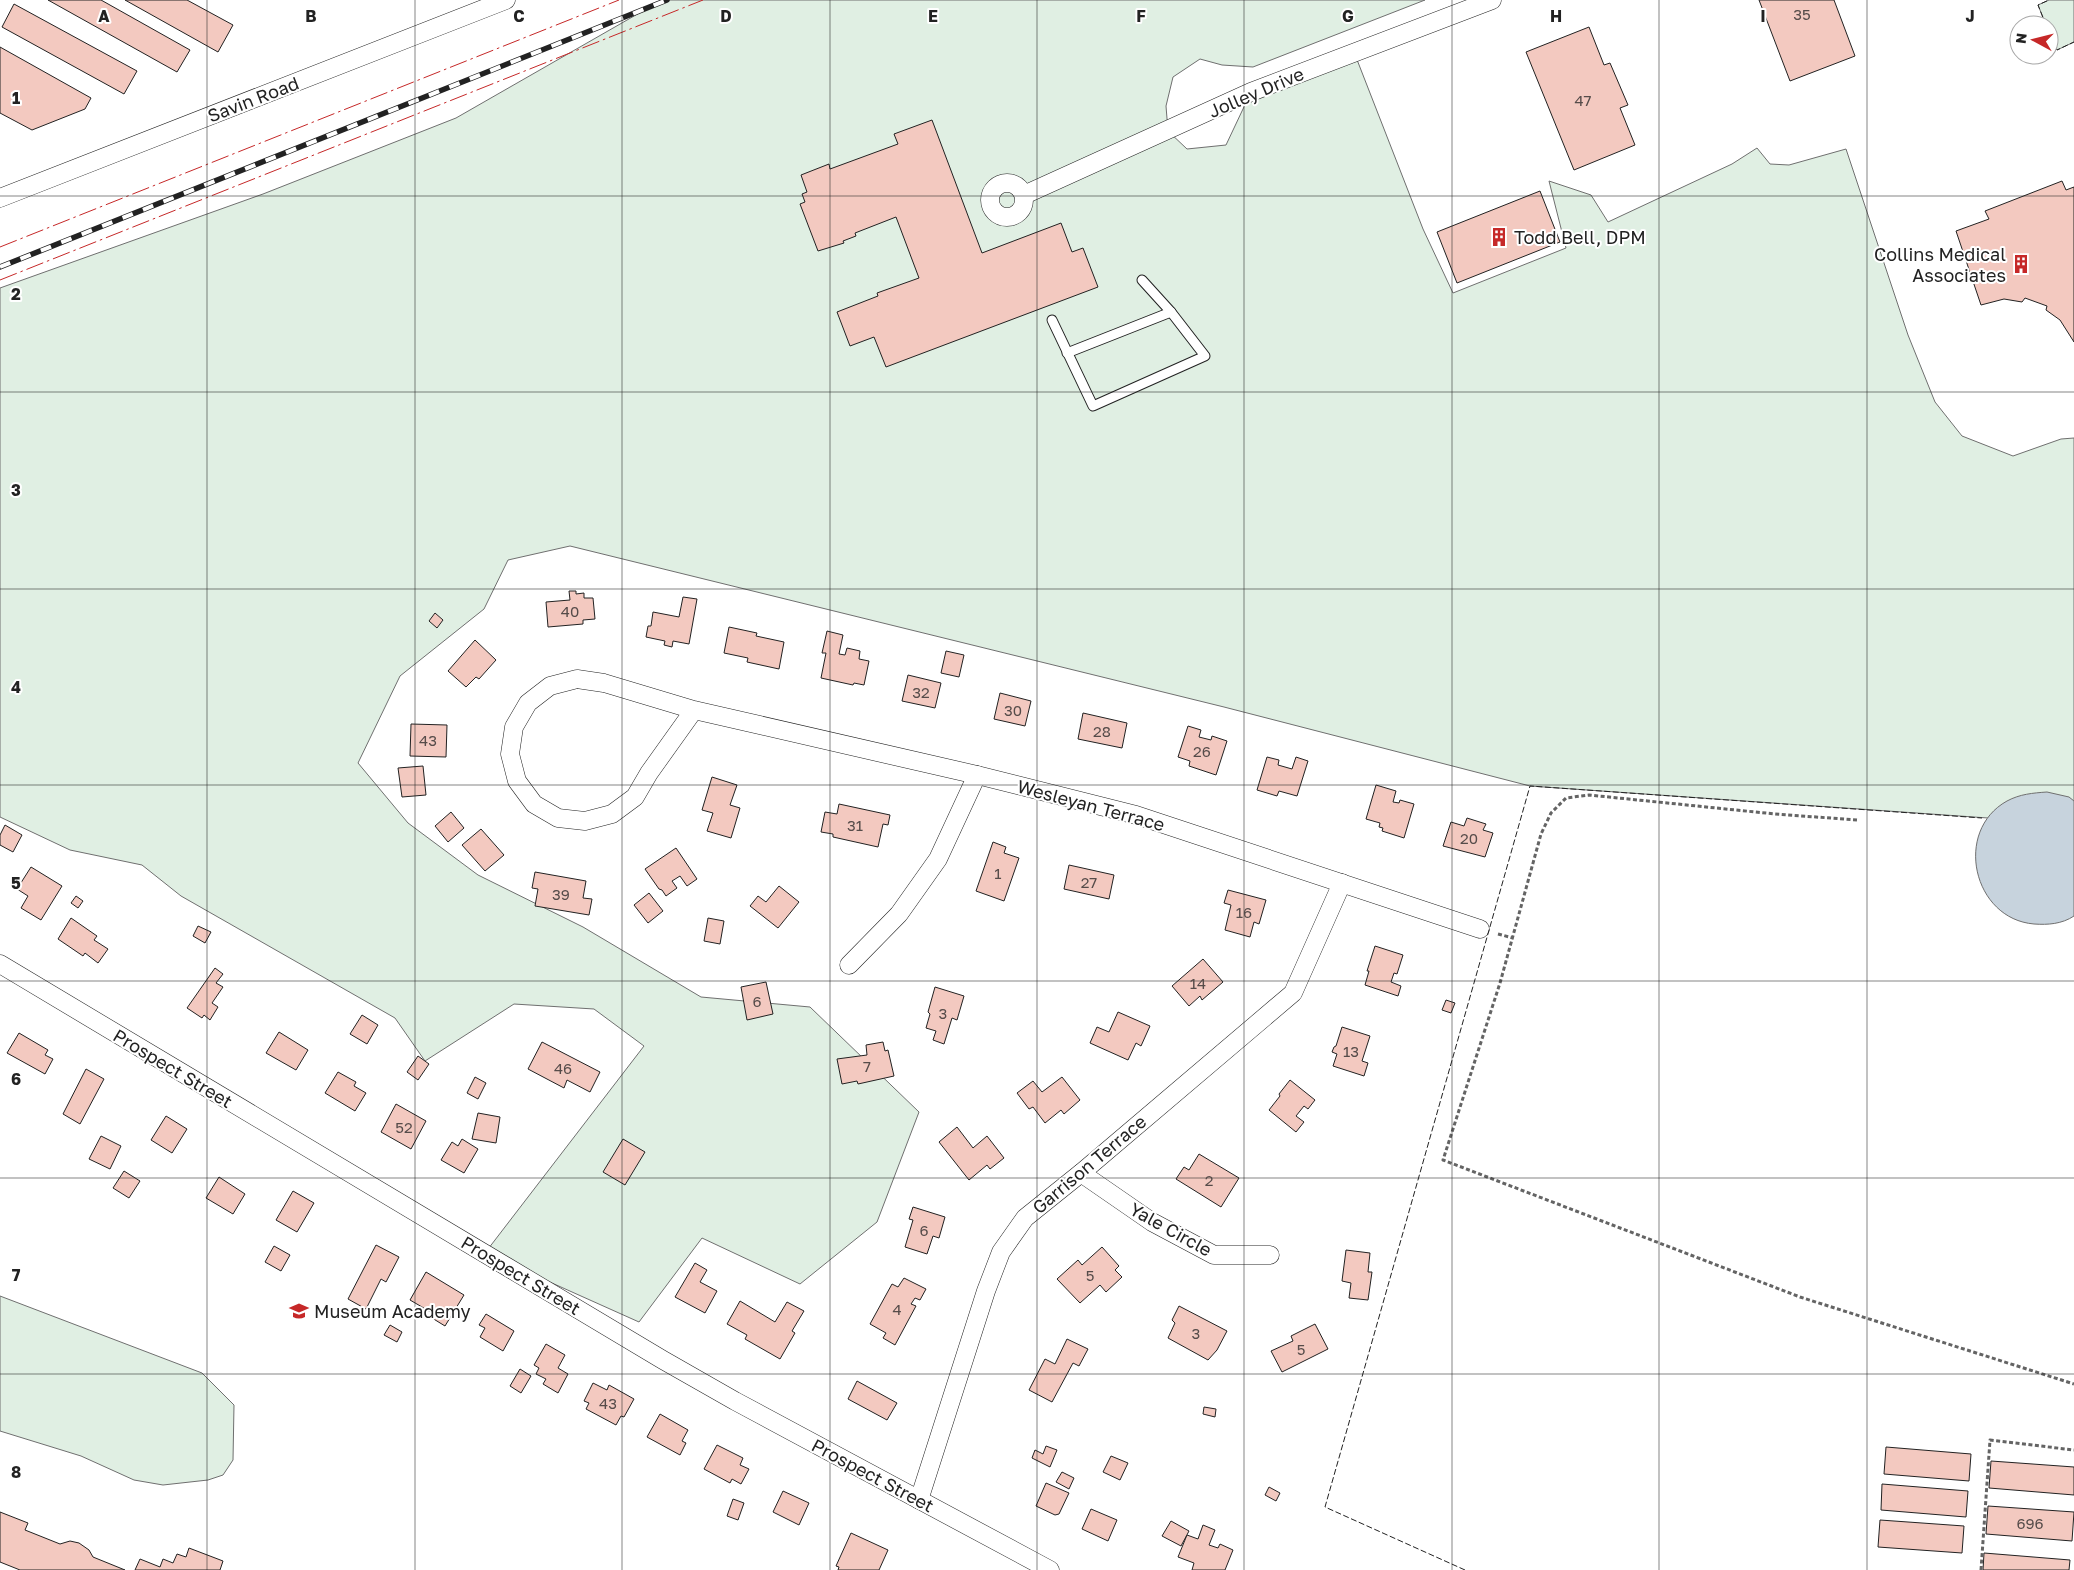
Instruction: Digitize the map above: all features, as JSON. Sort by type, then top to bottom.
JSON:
[{"type":"street","name":"Savin Road","points":[[0,198],[506,0]]},
{"type":"street","name":"Jolley Drive","points":[[1024,195],[1251,92],[1492,0]]},
{"type":"street","name":"Wesleyan Terrace","points":[[694,710],[648,773],[634,797],[612,814],[585,821],[558,818],[534,804],[517,781],[510,754],[514,727],[528,703],[550,686],[577,679],[604,683],[694,710],[977,775],[1136,815],[1480,929]]},
{"type":"street","points":[[849,965],[899,914],[938,859],[977,775]]},
{"type":"street","name":"Garrison Terrace","points":[[919,1500],[986,1291],[1002,1252],[1025,1218],[1081,1173],[1293,993],[1342,883]]},
{"type":"street","name":"Prospect Street","points":[[0,964],[662,1360],[1050,1570]]},
{"type":"street","name":"Yale Circle","points":[[1081,1173],[1152,1222],[1214,1255],[1270,1255]]},
{"type":"lane","points":[[1052,320],[1093,406],[1204,356],[1171,312],[1142,280]]},
{"type":"lane","points":[[1067,353],[1171,312]]},
{"type":"path","points":[[1857,820],[1774,814],[1590,795],[1566,798],[1551,813],[1541,834],[1500,984],[1443,1160],[1800,1297],[2074,1384]]},
{"type":"path","points":[[1982,1570],[1990,1440],[2074,1450]]},
{"type":"green space","points":[[662,0],[1425,0],[1253,67],[1222,65],[1200,59],[1173,77],[1166,106],[1168,131],[1187,149],[1226,145],[1251,92],[1354,52],[1423,229],[1453,293],[1566,248],[1549,181],[1591,195],[1608,222],[1732,164],[1757,148],[1770,164],[1789,165],[1846,149],[1908,335],[1935,402],[1962,436],[2013,456],[2061,439],[2074,438],[2074,824],[1530,786],[1224,707],[570,546],[508,560],[484,609],[400,676],[358,763],[408,823],[478,875],[583,927],[701,997],[810,1007],[919,1112],[877,1222],[800,1284],[702,1238],[639,1322],[485,1253],[644,1046],[594,1009],[514,1004],[425,1061],[395,1018],[181,896],[142,865],[70,850],[0,817],[0,288],[263,194],[456,118]]},
{"type":"green space","points":[[2049,0],[2074,0],[2074,42],[2059,49],[2059,15],[2042,15],[2038,5]]},
{"type":"green space","points":[[0,1296],[202,1373],[234,1405],[233,1460],[223,1475],[208,1480],[163,1485],[134,1480],[81,1456],[0,1431]]},
{"type":"shaded area","points":[[2047,792],[2069,797],[2074,801],[2074,916],[2065,921],[2055,923],[2034,924],[2013,919],[1996,907],[1984,891],[1977,872],[1976,852],[1980,832],[1990,815],[2007,801],[2027,794]]},
{"type":"building","points":[[48,0],[101,0],[190,50],[177,72]]},
{"type":"building","points":[[125,0],[187,0],[233,25],[218,52]]},
{"type":"building","points":[[1759,0],[1834,0],[1855,56],[1790,81]]},
{"type":"building","points":[[14,4],[137,71],[124,94],[2,27]]},
{"type":"building","points":[[1589,27],[1604,65],[1610,63],[1628,105],[1620,108],[1635,145],[1574,170],[1526,52]]},
{"type":"building","points":[[0,47],[91,98],[85,109],[32,130],[0,113]]},
{"type":"building","points":[[932,120],[982,253],[1061,223],[1072,252],[1083,248],[1098,287],[886,367],[874,337],[850,346],[837,312],[878,296],[877,293],[919,278],[896,217],[855,233],[856,236],[843,241],[844,243],[818,251],[800,204],[805,202],[802,194],[807,192],[801,175],[829,164],[830,169],[898,144],[894,134]]},
{"type":"building","name":"Collins Medical Associates","points":[[2062,181],[2066,190],[2074,187],[2074,342],[2060,320],[2046,310],[2047,306],[2025,298],[2022,302],[2004,299],[1981,305],[1956,231],[1989,219],[1985,211]]},
{"type":"building","name":"Todd Bell, DPM","points":[[1540,191],[1560,242],[1457,283],[1437,232]]},
{"type":"building","points":[[569,591],[576,591],[576,594],[584,593],[584,598],[593,598],[595,619],[583,620],[583,624],[548,627],[546,602],[570,600]]},
{"type":"building","points":[[683,597],[697,599],[689,644],[673,641],[672,647],[664,645],[665,641],[646,637],[648,626],[651,626],[653,612],[679,617]]},
{"type":"building","points":[[435,613],[443,620],[437,628],[429,621]]},
{"type":"building","points":[[729,627],[757,633],[756,636],[784,642],[779,669],[747,662],[748,658],[724,653]]},
{"type":"building","points":[[827,631],[843,635],[839,654],[845,655],[847,648],[860,651],[859,659],[869,661],[864,685],[854,683],[853,685],[821,678],[826,653],[822,653]]},
{"type":"building","points":[[475,640],[496,660],[479,679],[476,677],[466,687],[448,671]]},
{"type":"building","points":[[946,651],[964,655],[959,677],[941,673]]},
{"type":"building","points":[[908,675],[941,683],[935,708],[902,701]]},
{"type":"building","points":[[1000,693],[1031,701],[1025,726],[994,719]]},
{"type":"building","points":[[1083,713],[1127,723],[1122,748],[1078,739]]},
{"type":"building","points":[[411,724],[447,725],[446,757],[410,756]]},
{"type":"building","points":[[1188,726],[1201,730],[1199,737],[1211,740],[1212,736],[1227,741],[1216,775],[1189,766],[1190,761],[1178,757]]},
{"type":"building","points":[[1267,757],[1279,760],[1278,765],[1292,769],[1296,757],[1308,761],[1297,796],[1279,791],[1277,796],[1257,790]]},
{"type":"building","points":[[423,766],[426,795],[402,797],[398,768]]},
{"type":"building","points":[[712,777],[737,785],[730,805],[740,808],[731,838],[707,831],[713,813],[702,810]]},
{"type":"building","points":[[1376,785],[1396,791],[1393,802],[1399,803],[1400,800],[1414,804],[1404,838],[1382,831],[1383,828],[1379,827],[1380,823],[1366,819]]},
{"type":"building","points":[[839,804],[890,815],[888,825],[883,824],[878,847],[833,837],[833,834],[821,832],[825,812],[837,814]]},
{"type":"building","points":[[451,812],[464,828],[448,842],[435,826]]},
{"type":"building","points":[[1467,818],[1486,824],[1483,830],[1493,833],[1485,857],[1443,846],[1451,822],[1464,826]]},
{"type":"building","points":[[5,825],[22,835],[13,852],[0,845],[0,835]]},
{"type":"building","points":[[481,829],[504,855],[485,871],[462,845]]},
{"type":"building","points":[[993,842],[1006,847],[1004,853],[1019,858],[1004,901],[976,891]]},
{"type":"building","points":[[676,848],[697,879],[687,886],[680,876],[672,881],[677,888],[666,896],[645,869]]},
{"type":"building","points":[[1069,865],[1114,875],[1109,899],[1064,889]]},
{"type":"building","points":[[31,867],[62,886],[41,920],[21,908],[28,896],[17,889]]},
{"type":"building","points":[[535,872],[586,881],[583,898],[592,899],[589,915],[535,906],[538,889],[532,888]]},
{"type":"building","points":[[779,886],[799,902],[778,928],[750,906],[758,896],[766,902]]},
{"type":"building","points":[[1228,890],[1266,900],[1259,924],[1254,922],[1250,937],[1225,930],[1231,905],[1224,903]]},
{"type":"building","points":[[649,893],[663,911],[648,923],[634,905]]},
{"type":"building","points":[[76,896],[83,901],[78,908],[71,903]]},
{"type":"building","points":[[71,918],[97,936],[94,940],[108,949],[98,963],[85,953],[83,956],[58,939]]},
{"type":"building","points":[[708,918],[724,921],[720,944],[704,941]]},
{"type":"building","points":[[198,926],[211,932],[205,943],[193,936]]},
{"type":"building","points":[[1375,946],[1403,955],[1397,974],[1394,973],[1391,982],[1401,986],[1398,996],[1365,985],[1369,971],[1367,971]]},
{"type":"building","points":[[1203,959],[1223,982],[1202,1000],[1200,996],[1189,1006],[1172,986]]},
{"type":"building","points":[[215,968],[223,974],[216,983],[223,987],[212,1003],[218,1007],[210,1020],[204,1015],[202,1018],[187,1008]]},
{"type":"building","points":[[766,982],[773,1014],[747,1020],[741,987]]},
{"type":"building","points":[[935,987],[964,996],[957,1020],[952,1018],[944,1044],[933,1040],[936,1031],[926,1028]]},
{"type":"building","points":[[1446,1000],[1455,1003],[1451,1013],[1442,1010]]},
{"type":"building","points":[[1118,1012],[1150,1026],[1141,1046],[1136,1043],[1128,1060],[1090,1043],[1097,1027],[1109,1032]]},
{"type":"building","points":[[362,1015],[378,1025],[367,1044],[350,1034]]},
{"type":"building","points":[[1342,1027],[1370,1036],[1362,1061],[1368,1063],[1364,1076],[1333,1066],[1337,1054],[1332,1052]]},
{"type":"building","points":[[279,1032],[308,1050],[296,1070],[266,1053]]},
{"type":"building","points":[[19,1033],[48,1050],[45,1055],[53,1059],[45,1074],[7,1053]]},
{"type":"building","points":[[542,1042],[600,1072],[590,1092],[567,1080],[564,1088],[528,1069]]},
{"type":"building","points":[[883,1042],[885,1051],[888,1050],[894,1076],[858,1084],[857,1081],[842,1084],[837,1059],[867,1055],[866,1045]]},
{"type":"building","points":[[418,1056],[429,1064],[418,1080],[407,1072]]},
{"type":"building","points":[[86,1069],[104,1079],[80,1124],[63,1114]]},
{"type":"building","points":[[338,1072],[356,1082],[354,1086],[366,1093],[355,1111],[325,1093]]},
{"type":"building","points":[[475,1077],[486,1083],[478,1099],[467,1093]]},
{"type":"building","points":[[1062,1077],[1080,1100],[1064,1114],[1061,1110],[1045,1123],[1033,1107],[1029,1109],[1017,1093],[1033,1081],[1042,1092]]},
{"type":"building","points":[[1290,1080],[1315,1100],[1308,1109],[1304,1106],[1296,1116],[1304,1122],[1296,1132],[1269,1110]]},
{"type":"building","points":[[396,1104],[426,1121],[411,1149],[381,1132]]},
{"type":"building","points":[[478,1113],[500,1117],[496,1143],[472,1139]]},
{"type":"building","points":[[166,1116],[187,1129],[172,1153],[151,1140]]},
{"type":"building","points":[[957,1127],[973,1148],[987,1136],[1004,1158],[990,1169],[987,1165],[969,1180],[939,1142]]},
{"type":"building","points":[[101,1136],[121,1146],[110,1169],[89,1159]]},
{"type":"building","points":[[462,1139],[478,1149],[464,1173],[441,1160],[452,1142],[458,1146]]},
{"type":"building","points":[[623,1139],[645,1152],[625,1185],[603,1172]]},
{"type":"building","points":[[1199,1154],[1239,1178],[1221,1207],[1176,1179],[1184,1167],[1189,1170]]},
{"type":"building","points":[[124,1171],[140,1181],[129,1198],[113,1188]]},
{"type":"building","points":[[219,1177],[245,1194],[233,1214],[206,1198]]},
{"type":"building","points":[[293,1191],[314,1203],[297,1232],[276,1220]]},
{"type":"building","points":[[913,1207],[945,1217],[939,1238],[933,1236],[927,1254],[905,1247],[913,1220],[909,1219]]},
{"type":"building","points":[[376,1245],[399,1257],[386,1282],[381,1279],[366,1309],[348,1299]]},
{"type":"building","points":[[274,1246],[290,1255],[281,1271],[265,1262]]},
{"type":"building","points":[[1102,1247],[1119,1266],[1115,1270],[1122,1277],[1106,1292],[1100,1285],[1080,1303],[1057,1279],[1078,1260],[1082,1265]]},
{"type":"building","points":[[1346,1250],[1370,1253],[1368,1272],[1372,1272],[1368,1300],[1349,1298],[1351,1283],[1342,1281]]},
{"type":"building","points":[[695,1263],[707,1270],[700,1282],[717,1291],[705,1313],[675,1297]]},
{"type":"building","points":[[426,1272],[464,1295],[445,1326],[432,1318],[434,1314],[410,1300]]},
{"type":"building","points":[[904,1278],[926,1289],[920,1300],[915,1298],[911,1304],[916,1306],[895,1345],[883,1338],[886,1333],[870,1324],[892,1284],[898,1287]]},
{"type":"building","points":[[740,1301],[775,1322],[787,1302],[804,1311],[792,1331],[795,1333],[780,1359],[745,1339],[747,1335],[727,1324]]},
{"type":"building","points":[[1179,1306],[1227,1331],[1217,1350],[1208,1360],[1168,1338],[1175,1323],[1172,1320]]},
{"type":"building","points":[[486,1314],[514,1331],[503,1351],[480,1337],[485,1328],[479,1325]]},
{"type":"building","points":[[1315,1324],[1328,1349],[1282,1372],[1271,1351],[1293,1341],[1291,1336]]},
{"type":"building","points":[[390,1325],[402,1332],[397,1342],[384,1335]]},
{"type":"building","points":[[1067,1339],[1088,1349],[1079,1366],[1073,1363],[1052,1402],[1029,1390],[1045,1359],[1055,1364]]},
{"type":"building","points":[[546,1344],[565,1355],[558,1368],[568,1374],[558,1393],[543,1384],[546,1379],[536,1374],[539,1368],[534,1365]]},
{"type":"building","points":[[520,1369],[531,1376],[521,1393],[510,1386]]},
{"type":"building","points":[[857,1381],[897,1403],[887,1420],[848,1399]]},
{"type":"building","points":[[593,1383],[607,1390],[609,1385],[634,1399],[624,1417],[621,1416],[616,1425],[586,1409],[589,1403],[584,1401]]},
{"type":"building","points":[[1204,1407],[1216,1409],[1215,1417],[1203,1414]]},
{"type":"building","points":[[660,1414],[688,1430],[682,1441],[686,1443],[680,1455],[647,1437]]},
{"type":"building","points":[[717,1445],[743,1458],[740,1465],[749,1469],[741,1484],[732,1479],[730,1483],[704,1469]]},
{"type":"building","points":[[1046,1446],[1057,1450],[1050,1467],[1032,1458],[1035,1450],[1043,1454]]},
{"type":"building","points":[[1886,1447],[1971,1454],[1969,1481],[1884,1474]]},
{"type":"building","points":[[1111,1456],[1128,1463],[1120,1480],[1103,1472]]},
{"type":"building","points":[[1991,1461],[2074,1467],[2074,1495],[1989,1488]]},
{"type":"building","points":[[1062,1472],[1074,1478],[1069,1489],[1056,1482]]},
{"type":"building","points":[[1046,1483],[1069,1493],[1059,1514],[1055,1515],[1036,1506]]},
{"type":"building","points":[[1882,1484],[1968,1491],[1966,1517],[1881,1510]]},
{"type":"building","points":[[1269,1487],[1280,1493],[1276,1501],[1265,1495]]},
{"type":"building","points":[[783,1491],[809,1503],[799,1525],[773,1512]]},
{"type":"building","points":[[733,1499],[744,1503],[738,1520],[727,1516]]},
{"type":"building","points":[[1988,1506],[2074,1512],[2072,1541],[1986,1534]]},
{"type":"building","points":[[1091,1509],[1117,1520],[1108,1541],[1082,1529]]},
{"type":"building","points":[[0,1512],[28,1523],[25,1530],[60,1544],[70,1541],[79,1543],[89,1550],[93,1557],[125,1570],[20,1570],[0,1562]]},
{"type":"building","points":[[1880,1520],[1964,1526],[1962,1553],[1878,1547]]},
{"type":"building","points":[[1171,1521],[1189,1531],[1181,1546],[1162,1536]]},
{"type":"building","points":[[1203,1525],[1215,1530],[1209,1545],[1218,1548],[1220,1544],[1233,1550],[1225,1570],[1192,1570],[1194,1563],[1178,1557],[1187,1535],[1198,1539]]},
{"type":"building","points":[[851,1533],[888,1550],[879,1570],[838,1570],[839,1567],[836,1566]]},
{"type":"building","points":[[189,1548],[223,1561],[220,1570],[135,1570],[140,1559],[160,1567],[163,1559],[173,1563],[177,1554],[186,1557]]},
{"type":"building","points":[[1984,1553],[2070,1560],[2069,1570],[1983,1570]]},
{"type":"railway","points":[[0,267],[667,0]]},
{"type":"fence","points":[[2042,15],[2038,5],[2049,0]]},
{"type":"fence","points":[[2059,49],[2074,42]]},
{"type":"fence","points":[[1465,1570],[1325,1507],[1530,786],[1982,818]]},
{"type":"power","points":[[0,247],[619,0]]},
{"type":"power","points":[[0,280],[703,0]]},
{"type":"place","name":"Todd Bell, DPM","points":[[1499,237]]},
{"type":"place","name":"Collins Medical Associates","points":[[2021,264]]},
{"type":"place","name":"Museum Academy","points":[[299,1311]]}]
